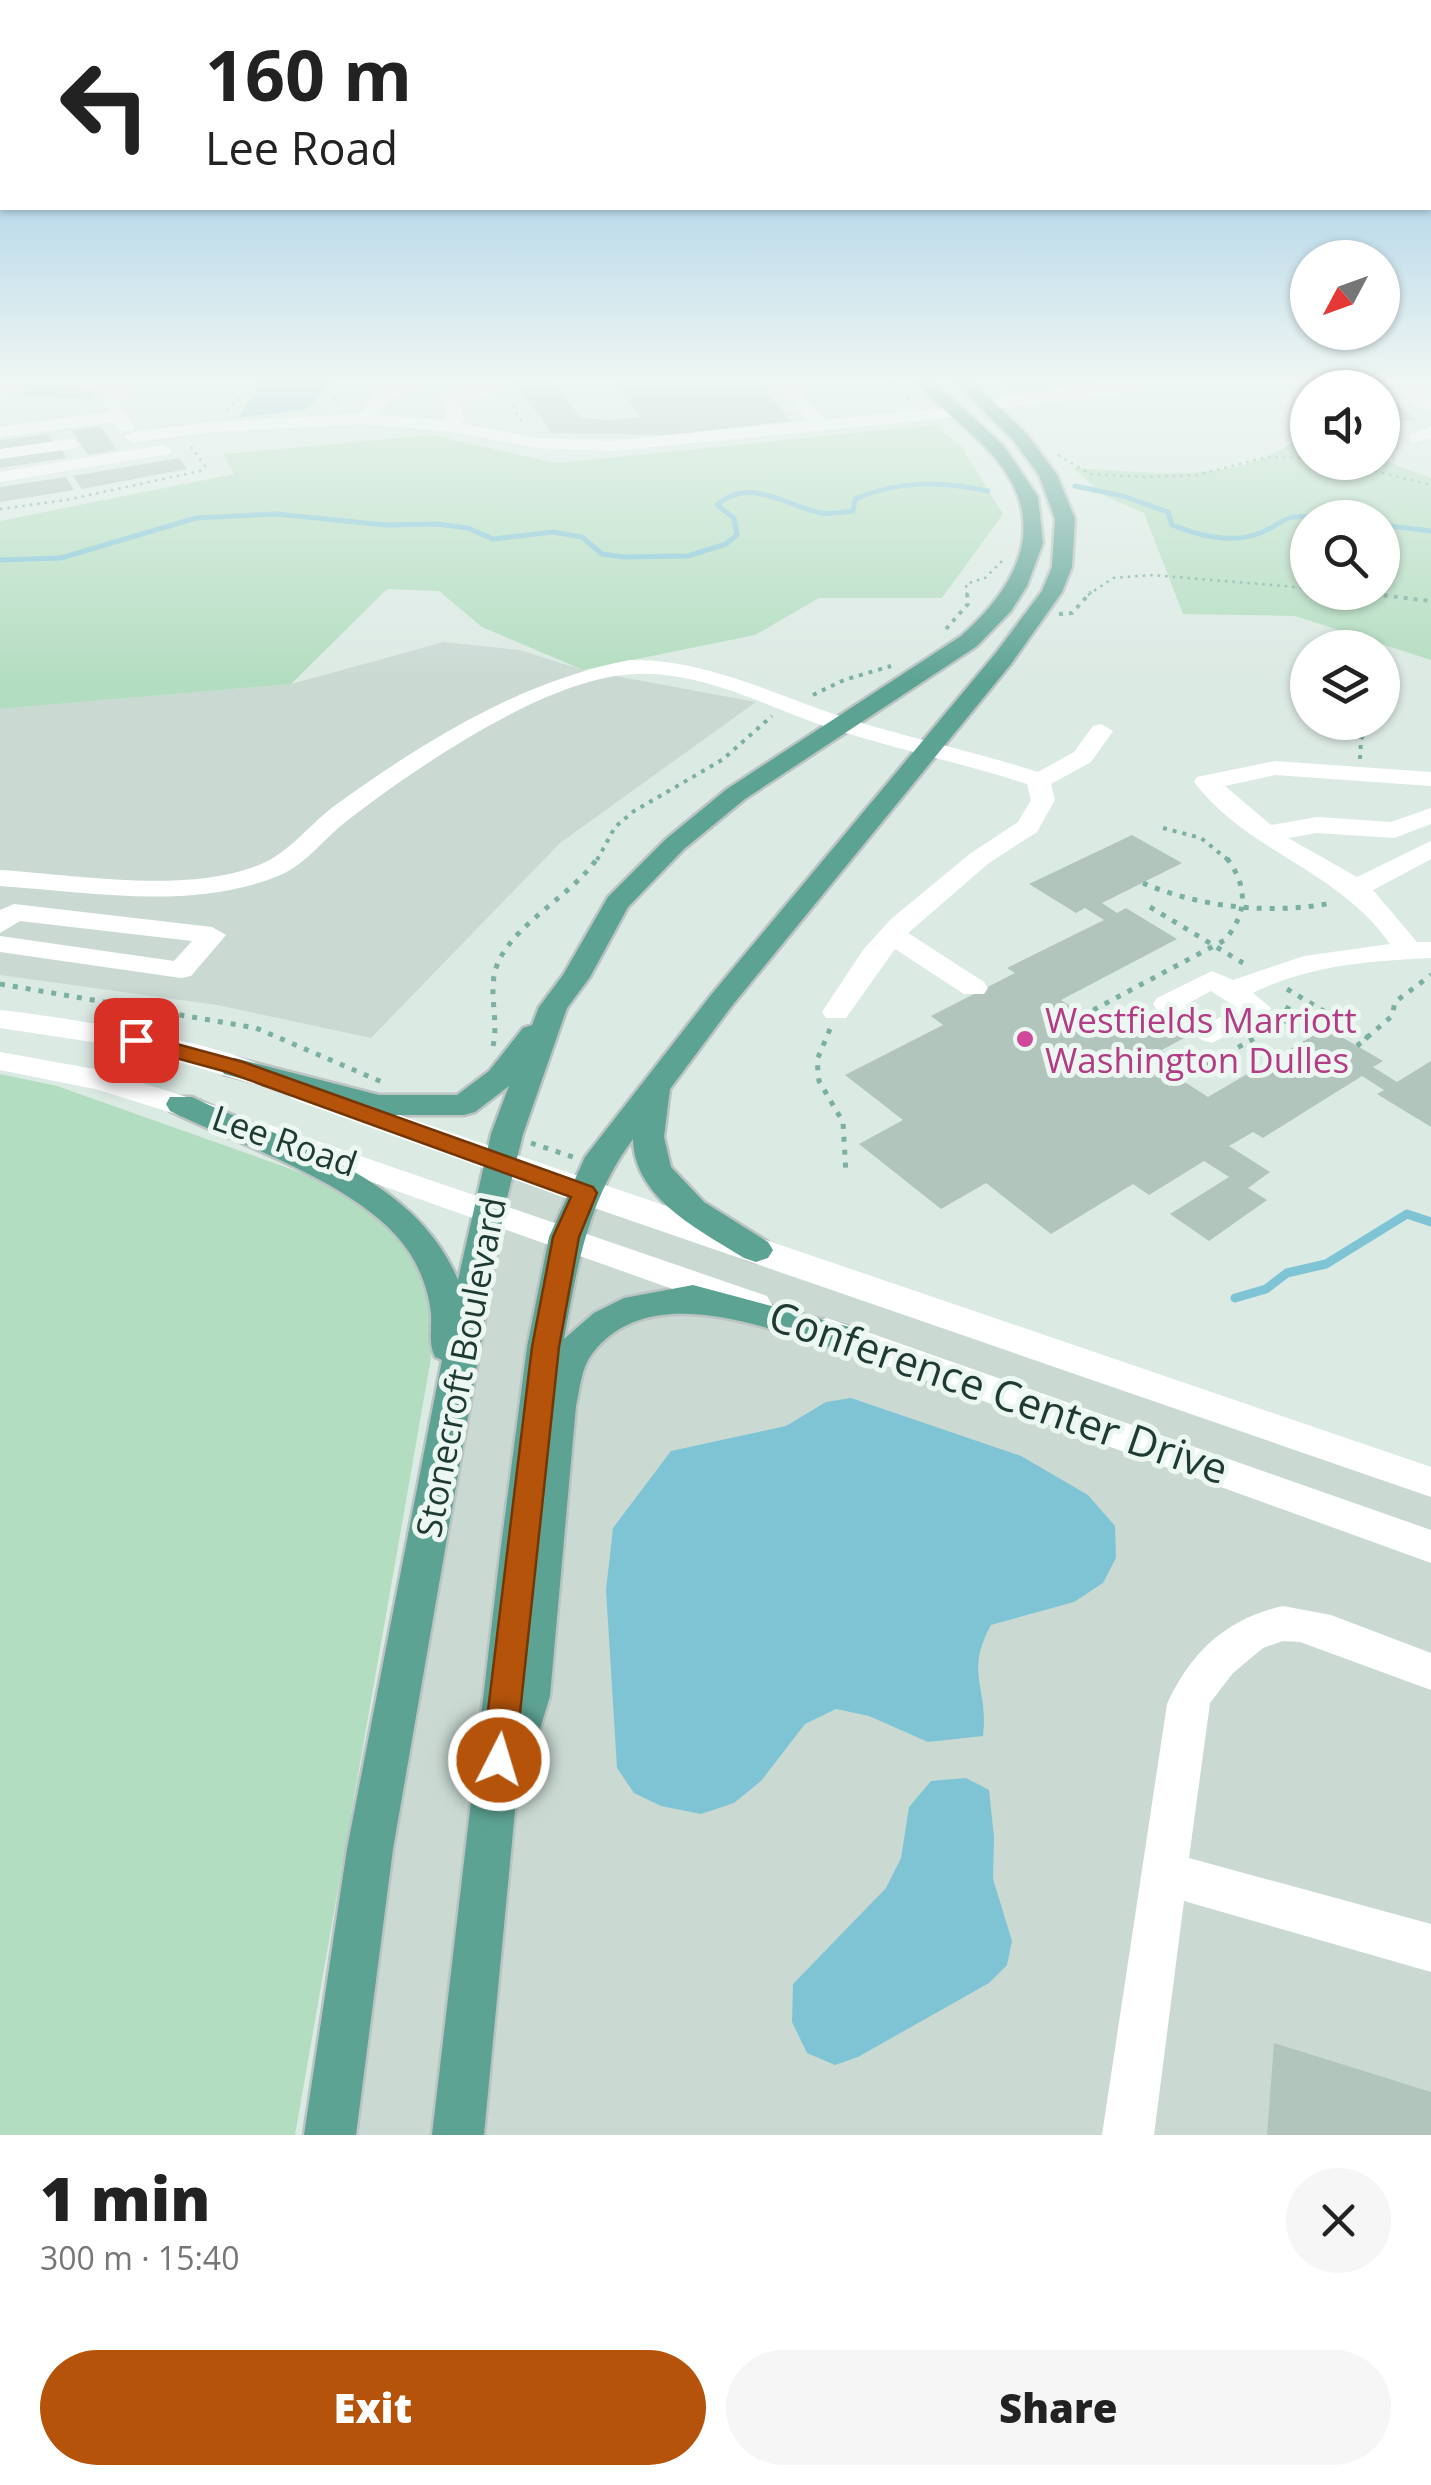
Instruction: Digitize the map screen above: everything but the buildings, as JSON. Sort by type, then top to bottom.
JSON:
[{"type":"main road","name":"Stonecroft Boulevard","points":[[330,2135],[370,1849],[488,1210],[514,1152],[552,1007],[576,977],[617,904],[674,844],[770,770],[927,671],[983,630],[1020,584],[1030,564],[1034,532],[1020,482]]},
{"type":"main road","points":[[458,2135],[543,1366],[566,1237],[596,1165],[655,1086],[1036,616],[1057,580],[1066,536],[1051,482]]},
{"type":"main road","points":[[235,1067],[379,1105],[464,1105],[500,1078],[552,1007]]},
{"type":"main road","points":[[655,1086],[648,1148],[656,1174],[705,1217],[756,1250]]},
{"type":"main road","points":[[181,1104],[364,1190],[414,1229],[429,1254],[443,1288],[450,1323],[430,1525]]},
{"type":"main road","points":[[492,1836],[528,1696],[558,1406],[567,1366],[580,1343],[606,1322],[636,1308],[693,1298],[848,1339]]},
{"type":"street","points":[[0,878],[197,886],[269,872],[302,851],[337,816],[421,758],[532,697],[631,667],[690,674],[842,724],[1038,780],[1070,770],[1085,758],[1101,731]]},
{"type":"street","points":[[1420,950],[1358,889],[1265,834],[1206,782],[1274,768],[1364,771],[1431,779]]},
{"type":"street","points":[[836,1012],[892,935],[980,858],[1028,828],[1043,800],[1038,780]]},
{"type":"street","points":[[1265,834],[1317,825],[1394,830],[1431,815]]},
{"type":"street","points":[[1358,889],[1431,850]]},
{"type":"street","points":[[0,925],[14,912],[212,935],[181,970],[0,944]]},
{"type":"street","points":[[892,935],[974,988]]},
{"type":"street","points":[[1232,992],[1293,964],[1420,950]]},
{"type":"street","name":"Lee Road","points":[[0,1019],[136,1040],[235,1067],[514,1152],[585,1193]]},
{"type":"street","name":"Lee Road","points":[[0,1062],[100,1080],[181,1104],[566,1237]]},
{"type":"street","name":"Conference Center Drive","points":[[585,1193],[1431,1482]]},
{"type":"street","name":"Conference Center Drive","points":[[566,1237],[1280,1490],[1431,1548]]},
{"type":"street","points":[[1128,2135],[1188,1704],[1196,1684],[1226,1650],[1272,1628],[1297,1624],[1431,1672]]},
{"type":"street","points":[[1165,1873],[1431,1948]]},
{"type":"path","points":[[0,509],[66,500],[148,482]]},
{"type":"path","points":[[946,629],[968,604],[966,584],[986,578],[1011,548]]},
{"type":"path","points":[[1036,616],[1072,614],[1088,594],[1112,578],[1141,576],[1290,587]]},
{"type":"path","points":[[1400,597],[1431,601]]},
{"type":"path","points":[[494,1045],[498,1025],[493,981],[498,963],[518,936],[595,862],[615,827],[722,760],[766,719],[844,680],[904,658]]},
{"type":"path","points":[[1363,740],[1359,750],[1364,771]]},
{"type":"path","points":[[1129,1032],[1095,1009],[1224,940],[1239,926],[1244,905],[1246,887],[1218,850],[1204,840],[1163,828]]},
{"type":"path","points":[[1144,882],[1157,889],[1244,905],[1302,910],[1358,889]]},
{"type":"path","points":[[1357,1046],[1370,1039],[1374,1030],[1392,1016],[1397,999],[1419,990],[1431,975]]},
{"type":"path","points":[[0,984],[256,1028],[386,1084]]},
{"type":"path","points":[[836,1012],[817,1060],[819,1081],[842,1122],[846,1174]]},
{"type":"path","points":[[514,1152],[577,1158]]},
{"type":"shaded area","points":[[444,642],[520,650],[583,670],[756,702],[560,843],[371,1038],[217,1005],[0,975],[0,709],[291,684]]},
{"type":"shaded area","points":[[499,1162],[1431,1492],[1431,2135],[344,2135]]},
{"type":"green space","points":[[196,482],[983,482],[1003,514],[942,598],[819,598],[755,635],[583,670],[482,627],[439,591],[387,589],[291,684],[0,709],[0,521]]},
{"type":"green space","points":[[1088,482],[1431,482],[1431,660],[1400,650],[1400,630],[1338,630],[1295,616],[1183,614],[1144,513],[1103,495]]},
{"type":"green space","points":[[0,1074],[57,1086],[336,1185],[364,1199],[423,1264],[434,1320],[431,1358],[295,2135],[0,2135]]},
{"type":"water","points":[[851,1398],[1021,1456],[1088,1495],[1115,1526],[1116,1558],[1103,1583],[1074,1602],[991,1625],[978,1669],[983,1736],[928,1742],[869,1716],[836,1709],[805,1724],[761,1781],[734,1803],[701,1814],[661,1806],[634,1793],[617,1768],[606,1590],[613,1528],[671,1451],[786,1426],[826,1402]]},
{"type":"water","points":[[966,1778],[989,1790],[993,1879],[1012,1941],[1007,1965],[989,1983],[858,2057],[835,2065],[807,2053],[792,2022],[793,1984],[886,1888],[901,1858],[909,1807],[931,1781]]},
{"type":"waterway","points":[[0,560],[61,558],[196,518],[276,514],[385,525],[437,524],[468,528],[493,539],[553,532],[582,537],[602,554],[688,556],[726,544],[737,535],[734,518],[717,505],[742,493],[768,496],[829,514],[853,511],[855,499],[904,485],[954,485],[988,491]]},
{"type":"waterway","points":[[1075,486],[1123,496],[1168,512],[1172,525],[1214,537],[1246,537],[1290,518]]},
{"type":"waterway","points":[[1400,527],[1431,531]]},
{"type":"waterway","points":[[1235,1298],[1266,1289],[1287,1273],[1326,1264],[1407,1214],[1431,1222]]},
{"type":"place","name":"Westfields Marriott Washington Dulles","points":[[1025,1039]]},
{"type":"route","points":[[136,1040],[235,1067],[585,1193],[566,1237],[546,1347],[499,1760]]}]
